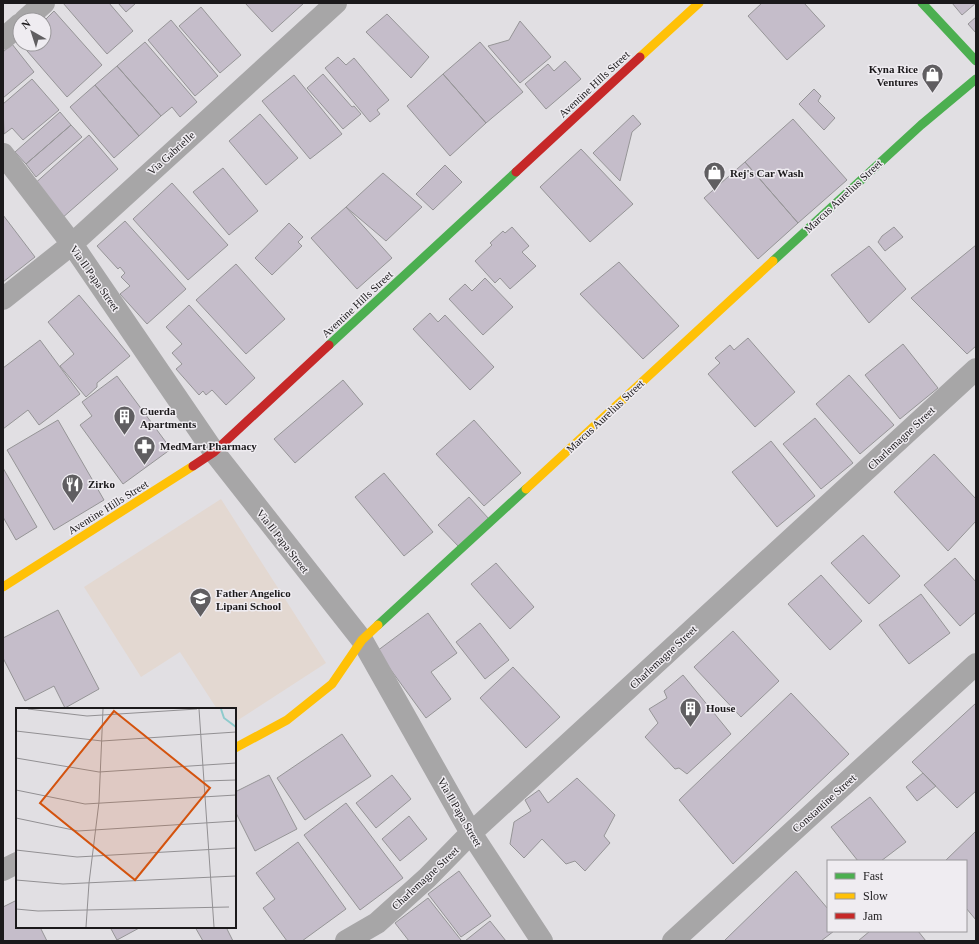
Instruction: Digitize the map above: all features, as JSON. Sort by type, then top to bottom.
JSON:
[{"type":"street","points":[[33,12],[44,3]]},
{"type":"street","name":"Via Gabrielle","points":[[3,299],[72,244],[336,3]]},
{"type":"street","name":"Aventine Hills Street","points":[[3,587],[214,452],[699,3]]},
{"type":"street","points":[[922,3],[976,61]]},
{"type":"street","points":[[3,38],[12,31]]},
{"type":"street","name":"Marcus Aurelius Street","points":[[236,747],[287,720],[332,684],[362,640],[921,125],[976,80]]},
{"type":"street","name":"Via Il Papa Street","points":[[3,154],[72,244],[214,452],[362,640],[471,833],[542,941]]},
{"type":"street","name":"Charlemagne Street","points":[[346,941],[377,923],[427,878],[471,833],[976,369]]},
{"type":"street","name":"Constantine Street","points":[[673,941],[976,664]]},
{"type":"street","points":[[3,870],[16,864]]},
{"type":"shaded area","name":"Father Angelico Lipani School","points":[[221,499],[326,663],[236,721],[236,708],[216,708],[180,652],[141,677],[84,587]]},
{"type":"building","points":[[63,3],[109,3],[133,31],[107,54]]},
{"type":"building","points":[[118,3],[136,3],[126,12]]},
{"type":"building","points":[[245,3],[304,3],[272,32]]},
{"type":"building","points":[[762,3],[804,3],[825,26],[787,60],[748,16]]},
{"type":"building","points":[[952,3],[976,3],[962,15]]},
{"type":"building","points":[[201,7],[241,55],[220,73],[179,26]]},
{"type":"building","points":[[54,11],[102,65],[67,97],[28,52],[52,52],[52,13]]},
{"type":"building","points":[[387,14],[429,57],[411,78],[366,32]]},
{"type":"building","points":[[976,17],[976,33],[968,24]]},
{"type":"building","points":[[171,20],[218,76],[195,96],[148,40]]},
{"type":"building","points":[[520,21],[551,57],[520,83],[488,46],[509,40]]},
{"type":"building","points":[[145,42],[197,102],[180,117],[172,107],[161,116],[117,66]]},
{"type":"building","points":[[480,42],[523,92],[486,123],[443,74]]},
{"type":"building","points":[[12,44],[12,52],[18,52],[34,72],[3,98],[3,52]]},
{"type":"building","points":[[338,57],[346,65],[354,58],[389,100],[377,110],[380,114],[370,122],[325,68]]},
{"type":"building","points":[[565,61],[581,79],[546,109],[525,84],[548,64],[554,71]]},
{"type":"building","points":[[117,66],[161,116],[139,136],[95,85]]},
{"type":"building","points":[[323,74],[352,107],[354,106],[361,114],[343,129],[307,88]]},
{"type":"building","points":[[443,74],[486,123],[450,156],[407,106]]},
{"type":"building","points":[[294,75],[342,134],[310,159],[262,101]]},
{"type":"building","points":[[32,79],[59,110],[23,140],[12,128],[4,134],[3,104]]},
{"type":"building","points":[[95,85],[139,136],[114,158],[70,107]]},
{"type":"building","points":[[814,89],[821,96],[818,101],[835,118],[824,130],[799,104]]},
{"type":"building","points":[[60,112],[71,125],[26,164],[15,152]]},
{"type":"building","points":[[260,114],[298,158],[266,185],[229,141]]},
{"type":"building","points":[[633,115],[641,124],[632,132],[620,181],[593,153]]},
{"type":"building","points":[[793,119],[847,180],[798,223],[745,162]]},
{"type":"building","points":[[71,125],[82,137],[36,177],[26,164]]},
{"type":"building","points":[[89,135],[118,169],[61,219],[32,186]]},
{"type":"building","points":[[581,149],[633,204],[590,242],[540,187]]},
{"type":"building","points":[[745,162],[798,223],[758,259],[704,198]]},
{"type":"building","points":[[445,165],[462,182],[433,210],[416,194]]},
{"type":"building","points":[[223,168],[258,211],[229,235],[193,192]]},
{"type":"building","points":[[383,173],[422,207],[386,241],[346,207]]},
{"type":"building","points":[[172,183],[228,245],[188,280],[133,219]]},
{"type":"building","points":[[346,207],[392,258],[357,289],[311,238]]},
{"type":"building","points":[[3,215],[35,257],[3,282]]},
{"type":"building","points":[[125,221],[186,289],[147,324],[120,294],[130,286],[121,277],[125,273],[120,267],[118,269],[97,246]]},
{"type":"building","points":[[289,223],[303,237],[298,242],[302,246],[272,275],[255,258]]},
{"type":"building","points":[[512,227],[529,246],[522,252],[536,266],[510,289],[500,278],[495,283],[475,261],[492,245],[490,243],[503,231],[505,233]]},
{"type":"building","points":[[894,227],[903,237],[885,251],[878,242],[882,236]]},
{"type":"building","points":[[976,245],[976,346],[967,354],[911,298]]},
{"type":"building","points":[[869,246],[906,289],[869,323],[831,275]]},
{"type":"building","points":[[619,262],[679,326],[643,359],[580,294]]},
{"type":"building","points":[[236,264],[285,319],[246,354],[196,300]]},
{"type":"building","points":[[485,278],[513,307],[483,335],[449,299],[465,284],[472,291]]},
{"type":"building","points":[[79,295],[130,356],[97,383],[97,387],[86,397],[60,366],[74,354],[48,322]]},
{"type":"building","points":[[189,305],[255,378],[226,405],[212,390],[206,395],[203,391],[199,395],[176,369],[182,364],[172,353],[182,344],[166,327]]},
{"type":"building","points":[[430,313],[438,322],[445,315],[494,367],[470,390],[413,329]]},
{"type":"building","points":[[748,338],[795,392],[755,427],[708,374],[720,363],[715,358],[730,345],[734,350]]},
{"type":"building","points":[[40,340],[80,394],[39,425],[28,410],[3,429],[3,368]]},
{"type":"building","points":[[903,344],[938,388],[900,419],[865,375]]},
{"type":"building","points":[[849,375],[894,425],[860,454],[816,404]]},
{"type":"building","name":"Cuerda Apartments","points":[[117,376],[171,449],[123,484],[80,425],[92,416],[82,402]]},
{"type":"building","points":[[343,380],[363,404],[295,463],[274,439]]},
{"type":"building","points":[[815,418],[853,463],[821,489],[783,444]]},
{"type":"building","points":[[58,420],[104,500],[54,530],[7,450]]},
{"type":"building","points":[[474,420],[521,473],[484,506],[436,454]]},
{"type":"building","points":[[771,441],[815,496],[777,527],[732,472]]},
{"type":"building","points":[[934,454],[976,499],[976,521],[948,551],[894,492]]},
{"type":"building","points":[[3,468],[37,527],[16,540],[3,517]]},
{"type":"building","points":[[384,473],[433,532],[404,556],[355,497]]},
{"type":"building","points":[[469,497],[489,519],[459,547],[438,525]]},
{"type":"building","points":[[863,535],[900,576],[869,604],[831,563]]},
{"type":"building","points":[[955,558],[976,582],[976,612],[960,626],[924,585]]},
{"type":"building","points":[[496,563],[534,607],[510,629],[471,584]]},
{"type":"building","points":[[821,575],[862,621],[830,650],[788,604]]},
{"type":"building","points":[[921,594],[950,633],[909,664],[879,625]]},
{"type":"building","points":[[58,610],[99,689],[65,708],[54,686],[25,701],[3,658],[3,638]]},
{"type":"building","points":[[428,613],[457,653],[431,672],[451,699],[426,718],[377,651]]},
{"type":"building","points":[[480,623],[509,660],[485,679],[456,642]]},
{"type":"building","points":[[733,631],[779,681],[741,717],[694,667]]},
{"type":"building","points":[[513,667],[560,717],[526,748],[480,698]]},
{"type":"building","name":"House","points":[[683,675],[731,734],[687,774],[679,768],[675,769],[645,737],[658,723],[649,709],[667,698],[664,691]]},
{"type":"building","points":[[791,693],[849,754],[733,864],[679,800]]},
{"type":"building","points":[[976,703],[976,791],[957,808],[912,762]]},
{"type":"building","points":[[342,734],[371,776],[305,820],[277,778]]},
{"type":"building","points":[[923,773],[936,786],[917,801],[906,787]]},
{"type":"building","points":[[269,775],[297,829],[255,851],[236,813],[236,792]]},
{"type":"building","points":[[392,775],[411,799],[376,828],[356,803]]},
{"type":"building","points":[[577,778],[615,815],[604,836],[610,843],[585,871],[575,861],[566,864],[542,839],[524,858],[510,844],[514,822],[531,811],[525,800],[539,790],[548,803]]},
{"type":"building","points":[[870,797],[906,842],[882,860],[857,860],[831,827]]},
{"type":"building","points":[[346,803],[403,878],[360,910],[304,835]]},
{"type":"building","points":[[409,816],[427,839],[400,861],[382,839]]},
{"type":"building","points":[[976,831],[976,920],[967,909],[967,860],[946,860]]},
{"type":"building","points":[[298,842],[346,909],[302,941],[287,941],[263,908],[275,899],[256,873]]},
{"type":"building","points":[[459,871],[491,916],[461,937],[428,894]]},
{"type":"building","points":[[796,871],[827,908],[827,932],[833,932],[821,941],[724,941]]},
{"type":"building","points":[[428,898],[461,940],[460,941],[409,941],[395,923]]},
{"type":"building","points":[[16,900],[16,928],[40,928],[47,941],[3,941],[3,907]]},
{"type":"building","points":[[490,921],[506,941],[465,941]]},
{"type":"building","points":[[111,928],[139,928],[117,940]]},
{"type":"building","points":[[196,928],[226,928],[233,941],[203,941]]},
{"type":"building","points":[[869,932],[919,932],[926,941],[858,941]]},
{"type":"traffic: fast","points":[[922,3],[976,61]]},
{"type":"traffic: fast","points":[[773,261],[921,125],[976,79]]},
{"type":"traffic: fast","points":[[329,345],[516,172]]},
{"type":"traffic: fast","points":[[378,625],[526,489]]},
{"type":"traffic: slow","points":[[640,57],[699,3]]},
{"type":"traffic: slow","points":[[526,489],[773,261]]},
{"type":"traffic: slow","points":[[3,587],[193,466]]},
{"type":"traffic: slow","points":[[236,747],[287,720],[332,684],[362,640],[378,625]]},
{"type":"traffic: jam","points":[[516,172],[640,57]]},
{"type":"traffic: jam","points":[[193,466],[214,452],[329,345]]},
{"type":"place","name":"Kyna Rice Ventures","points":[[933,94]]},
{"type":"place","name":"Rej's Car Wash","points":[[715,192]]},
{"type":"place","name":"Cuerda Apartments","points":[[125,436]]},
{"type":"place","name":"MedMart Pharmacy","points":[[144,466]]},
{"type":"place","name":"Zirko","points":[[73,504]]},
{"type":"place","name":"Father Angelico Lipani School","points":[[201,618]]},
{"type":"place","name":"House","points":[[690,728]]}]
